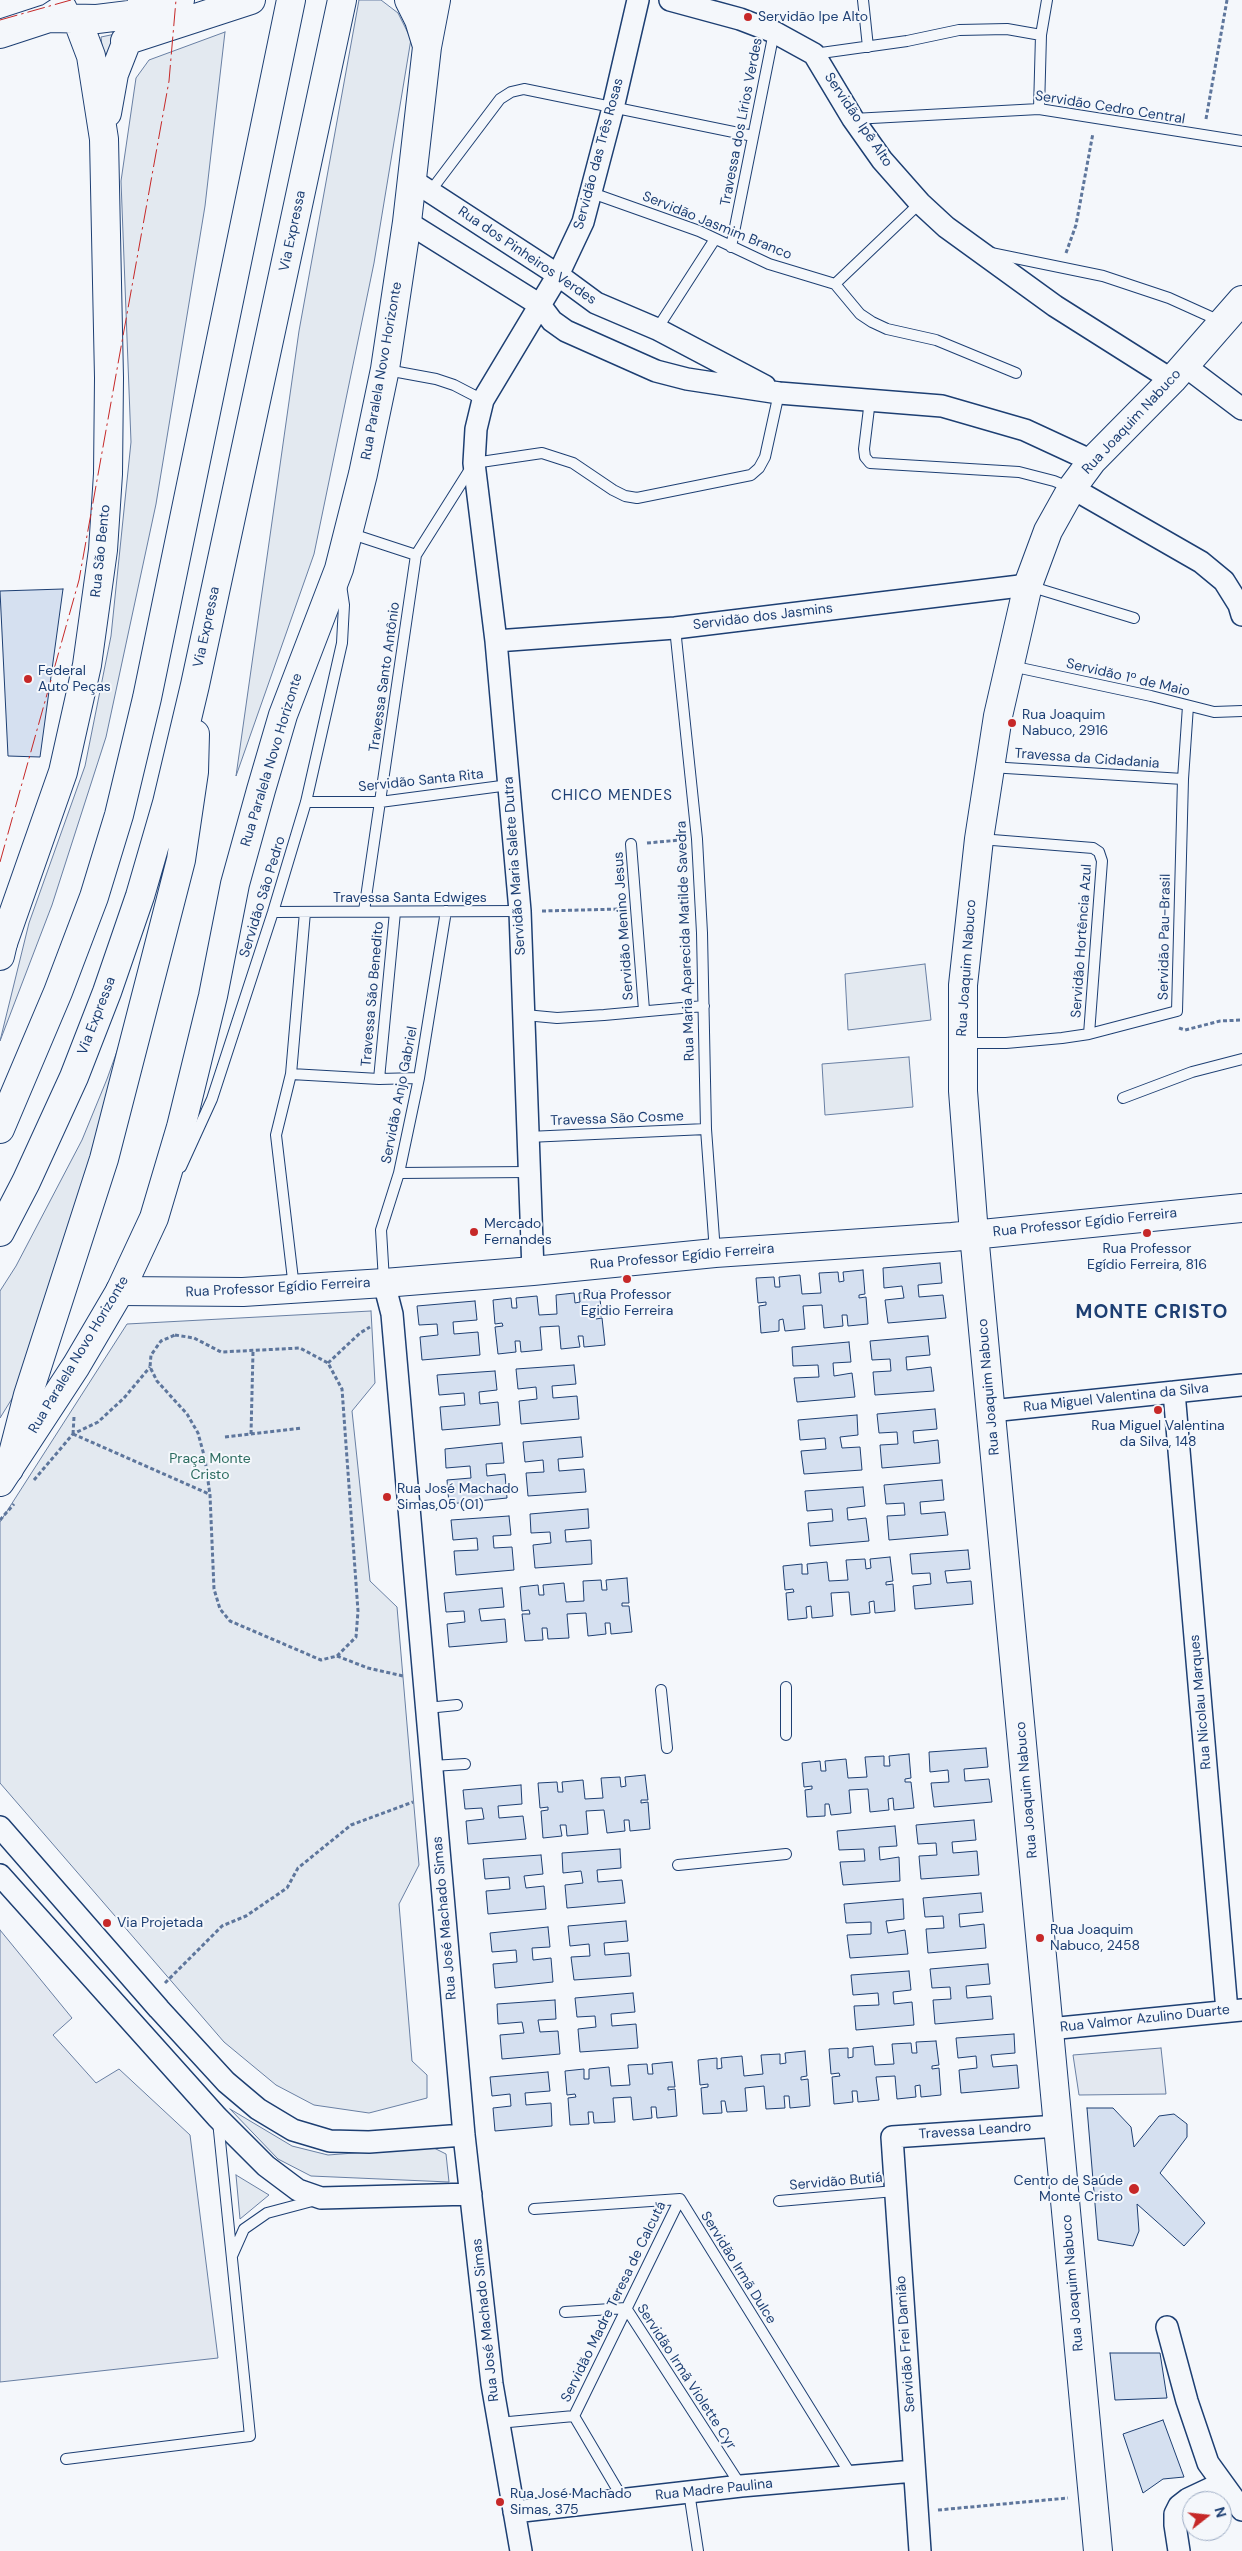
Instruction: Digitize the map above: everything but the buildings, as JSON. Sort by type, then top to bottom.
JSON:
[{"type":"main road","points":[[0,34],[77,10],[140,7],[180,0]]},
{"type":"main road","points":[[125,41],[251,0]]},
{"type":"main road","points":[[0,1129],[58,992],[84,923],[118,815],[147,698],[291,0]]},
{"type":"main road","name":"Via Expressa","points":[[0,1232],[26,1182],[74,1077],[107,992],[140,896],[167,803],[195,685],[342,0]]},
{"type":"main road","points":[[410,0],[419,20],[427,47]]},
{"type":"main road","name":"Rua Paralela Novo Horizonte","points":[[9,1483],[120,1291],[154,1218],[196,1070],[235,884],[261,790],[283,715],[339,569],[348,534],[385,370],[418,200],[427,47],[436,0]]},
{"type":"main road","name":"Rua São Bento","points":[[104,139],[110,93],[125,41],[140,7]]},
{"type":"main road","name":"Rua São Bento","points":[[1,948],[36,854],[63,772],[87,665],[103,550],[108,474],[109,378],[104,139],[91,56],[77,10]]},
{"type":"main road","name":"Rua Joaquim Nabuco","points":[[1098,2551],[974,1234],[963,1092],[963,985],[989,767],[1008,666],[1028,585],[1048,531],[1072,488],[1092,461],[1179,373],[1242,300]]},
{"type":"main road","points":[[9,1483],[28,1395],[104,1159],[181,860],[194,772],[195,685]]},
{"type":"main road","name":"Rua Professor Egídio Ferreira","points":[[120,1291],[243,1292],[384,1283],[715,1253],[974,1234],[1242,1208]]},
{"type":"street","name":"Servidão das Três Rosas","points":[[474,463],[476,429],[483,400],[558,275],[582,222],[592,193],[638,0]]},
{"type":"street","points":[[670,0],[740,19],[774,32],[814,54]]},
{"type":"street","name":"Servidão Ipê Alto","points":[[814,54],[853,119],[882,160],[920,203],[974,249],[1020,278],[1055,306],[1242,409]]},
{"type":"street","name":"Rua dos Pinheiros Verdes","points":[[418,200],[558,275],[596,303],[657,329],[779,393]]},
{"type":"street","name":"Rua dos Pinheiros Verdes","points":[[418,200],[540,305],[552,321],[566,332],[656,371],[687,379],[779,393],[913,402],[964,411],[1025,430],[1092,461]]},
{"type":"street","name":"Servidão Maria Salete Dutra","points":[[474,463],[496,641],[520,911],[533,1271]]},
{"type":"street","points":[[1072,488],[1201,562],[1224,581],[1239,605],[1242,615]]},
{"type":"street","name":"Servidão dos Jasmins","points":[[496,641],[675,628],[1028,585]]},
{"type":"street","name":"Rua José Machado Simas","points":[[384,1283],[392,1314],[464,2135],[492,2384],[521,2551]]},
{"type":"street","name":"Rua Miguel Valentina da Silva","points":[[991,1411],[1242,1385]]},
{"type":"street","name":"Rua Nicolau Marques","points":[[1174,1392],[1235,2011]]},
{"type":"street","points":[[0,1827],[150,1999],[226,2082],[258,2109],[293,2130],[330,2141],[369,2142],[464,2135]]},
{"type":"street","points":[[0,1875],[218,2117],[266,2166],[298,2190],[321,2198],[471,2194]]},
{"type":"street","name":"Rua Valmor Azulino Duarte","points":[[1049,2029],[1235,2011]]},
{"type":"street","name":"Travessa Leandro","points":[[892,2137],[1058,2126]]},
{"type":"street","name":"Servidão Frei Damião","points":[[892,2137],[920,2551]]},
{"type":"street","points":[[1167,2327],[1187,2401],[1208,2463],[1242,2510]]},
{"type":"street","name":"Rua Madre Paulina","points":[[514,2512],[741,2486],[914,2471]]},
{"type":"street","points":[[1180,2551],[1175,2525],[1175,2514],[1179,2506],[1188,2499],[1222,2484]]},
{"type":"lane","points":[[863,0],[868,47]]},
{"type":"lane","points":[[1039,109],[1041,35],[1047,0]]},
{"type":"lane","points":[[814,54],[868,47],[958,30],[1008,29],[1041,35]]},
{"type":"lane","name":"Travessa dos Lírios Verdes","points":[[731,247],[774,32]]},
{"type":"lane","points":[[418,200],[500,99],[511,92],[524,90],[753,136]]},
{"type":"lane","name":"Servidão Cedro Central","points":[[853,119],[1039,109],[1203,137],[1242,141]]},
{"type":"lane","name":"Servidão Jasmim Branco","points":[[592,193],[700,231],[769,264],[835,284]]},
{"type":"lane","points":[[920,203],[835,284],[860,314],[872,322],[887,329],[936,340],[1016,373]]},
{"type":"lane","points":[[657,329],[715,239]]},
{"type":"lane","points":[[974,249],[1132,285],[1169,298],[1224,322]]},
{"type":"lane","points":[[385,370],[454,385],[483,400]]},
{"type":"lane","points":[[474,463],[542,453],[573,463],[613,490],[625,496],[637,498],[751,475],[759,468],[765,457],[779,393]]},
{"type":"lane","points":[[870,400],[864,449],[865,457],[870,463],[1019,472],[1072,488]]},
{"type":"lane","name":"Travessa Santo Antônio","points":[[364,912],[416,555],[474,463]]},
{"type":"lane","points":[[348,534],[416,555]]},
{"type":"lane","name":"Servidão São Pedro","points":[[154,1218],[186,1157],[212,1099],[273,912],[306,802],[342,643],[344,605],[339,569]]},
{"type":"lane","points":[[1028,585],[1134,618]]},
{"type":"lane","name":"Rua Maria Aparecida Matilde Savedra","points":[[675,628],[697,839],[704,1006],[706,1129],[715,1253]]},
{"type":"lane","name":"Servidão 1º de Maio","points":[[1008,666],[1214,712],[1242,710]]},
{"type":"lane","name":"Servidão Pau-Brasil","points":[[962,1043],[1032,1041],[1089,1034],[1177,1011],[1183,779],[1188,706]]},
{"type":"lane","name":"Travessa da Cidadania","points":[[989,767],[1183,779]]},
{"type":"lane","name":"Servidão Santa Rita","points":[[306,802],[380,802],[510,785]]},
{"type":"lane","name":"Servidão Hortência Azul","points":[[979,839],[1093,848],[1099,852],[1102,861],[1089,1034]]},
{"type":"lane","name":"Servidão Menino Jesus","points":[[631,844],[644,1010]]},
{"type":"lane","name":"Travessa Santa Edwiges","points":[[273,912],[520,911]]},
{"type":"lane","points":[[295,1289],[276,1135],[291,1074],[306,912]]},
{"type":"lane","name":"Travessa São Benedito","points":[[379,1079],[395,912]]},
{"type":"lane","name":"Servidão Anjo Gabriel","points":[[384,1283],[381,1230],[399,1174],[419,1078],[446,912]]},
{"type":"lane","points":[[524,1016],[567,1017],[704,1006]]},
{"type":"lane","points":[[1122,1098],[1192,1072],[1242,1059]]},
{"type":"lane","points":[[291,1074],[379,1079],[419,1078]]},
{"type":"lane","name":"Travessa São Cosme","points":[[528,1136],[706,1129]]},
{"type":"lane","points":[[399,1174],[529,1172]]},
{"type":"lane","points":[[786,1687],[786,1735]]},
{"type":"lane","points":[[661,1690],[667,1748]]},
{"type":"lane","points":[[427,1708],[457,1705]]},
{"type":"lane","points":[[432,1766],[465,1764]]},
{"type":"lane","points":[[678,1865],[786,1854]]},
{"type":"lane","points":[[66,2459],[250,2436],[218,2117]]},
{"type":"lane","name":"Servidão Butiá","points":[[779,2201],[895,2191]]},
{"type":"lane","points":[[232,2256],[244,2229],[267,2213],[321,2198]]},
{"type":"lane","points":[[534,2209],[680,2199]]},
{"type":"lane","name":"Servidão Madre Teresa de Calcutá","points":[[574,2416],[680,2199]]},
{"type":"lane","name":"Servidão Irmã Dulce","points":[[680,2199],[851,2476]]},
{"type":"lane","name":"Servidão Irmã Violette Cyr","points":[[565,2312],[626,2308],[741,2486]]},
{"type":"lane","points":[[498,2422],[574,2416],[623,2500]]},
{"type":"lane","points":[[690,2492],[698,2551]]},
{"type":"path","points":[[1203,137],[1227,0]]},
{"type":"path","points":[[1061,268],[1076,225],[1096,118]]},
{"type":"path","name":"Servidão Menino Jesus","points":[[631,844],[697,839]]},
{"type":"path","points":[[520,911],[636,908]]},
{"type":"path","points":[[1177,1011],[1178,1028],[1184,1030],[1220,1020],[1242,1020]]},
{"type":"path","points":[[328,1363],[360,1333]]},
{"type":"path","points":[[174,1335],[194,1338],[221,1352],[253,1352],[300,1348],[328,1363],[342,1389],[358,1611],[356,1637],[337,1656],[321,1660],[230,1622],[220,1609],[214,1589],[210,1495],[205,1459],[198,1433],[187,1414],[157,1381],[150,1367],[151,1355],[161,1341],[174,1335]]},
{"type":"path","points":[[251,1434],[253,1352]]},
{"type":"path","points":[[30,1484],[73,1434],[98,1422],[124,1398],[150,1367]]},
{"type":"path","points":[[225,1437],[302,1428]]},
{"type":"path","points":[[73,1434],[210,1495]]},
{"type":"path","points":[[0,1520],[9,1483]]},
{"type":"path","points":[[337,1656],[368,1668],[425,1681]]},
{"type":"path","points":[[150,1999],[222,1926],[246,1916],[287,1888],[298,1868],[351,1825],[435,1794]]},
{"type":"path","points":[[917,2512],[1092,2496]]},
{"type":"green space","points":[[359,0],[381,0],[398,13],[411,39],[374,263],[314,554],[236,776],[299,331]]},
{"type":"green space","points":[[125,32],[107,88],[101,37]]},
{"type":"green space","points":[[225,32],[205,206],[156,504],[106,737],[52,905],[0,1041],[29,923],[85,766],[111,636],[131,442],[121,181],[136,78],[149,60]]},
{"type":"green space","points":[[925,964],[931,1020],[848,1030],[845,974]]},
{"type":"green space","points":[[138,993],[55,1282],[13,1397],[0,1418],[0,1291],[16,1266],[82,1140],[107,1079]]},
{"type":"green space","points":[[909,1057],[913,1107],[825,1115],[822,1064]]},
{"type":"green space","name":"Praça Monte Cristo","points":[[371,1311],[375,1383],[352,1411],[370,1581],[397,1607],[419,1865],[399,1904],[412,2061],[427,2075],[427,2098],[369,2113],[314,2105],[276,2085],[224,2042],[0,1783],[0,1522],[127,1324]]},
{"type":"green space","points":[[230,2109],[292,2146],[328,2155],[432,2147],[446,2154],[449,2182],[311,2176],[278,2159]]},
{"type":"green space","points":[[236,2175],[269,2195],[240,2219]]},
{"type":"shaded area","points":[[0,1930],[72,2018],[53,2035],[96,2083],[119,2069],[190,2135],[218,2358],[0,2382]]},
{"type":"shaded area","points":[[1161,2048],[1166,2094],[1079,2095],[1073,2055]]},
{"type":"power","points":[[0,20],[71,0]]},
{"type":"power","points":[[0,862],[79,580],[169,81],[176,0]]},
{"type":"place","name":"Servidão Ipe Alto","points":[[748,17]]},
{"type":"place","name":"Federal Auto Peças","points":[[28,679]]},
{"type":"place","name":"Rua Joaquim Nabuco, 2916","points":[[1012,723]]},
{"type":"place","name":"Mercado Fernandes","points":[[474,1232]]},
{"type":"place","name":"Rua Professor Egídio Ferreira, 816","points":[[1147,1233]]},
{"type":"place","name":"Rua Professor Egidio Ferreira","points":[[627,1279]]},
{"type":"place","name":"Rua Miguel Valentina da Silva, 148","points":[[1158,1410]]},
{"type":"place","name":"Rua José Machado Simas,05 (01)","points":[[387,1497]]},
{"type":"place","name":"Via Projetada","points":[[107,1923]]},
{"type":"place","name":"Rua Joaquim Nabuco, 2458","points":[[1040,1938]]},
{"type":"place","name":"Centro de Saúde Monte Cristo","points":[[1134,2189]]},
{"type":"place","name":"Rua José Machado Simas, 375","points":[[500,2502]]},
{"type":"district","name":"CHICO MENDES","points":[[612,796]]},
{"type":"district","name":"MONTE CRISTO","points":[[1152,1313]]}]
